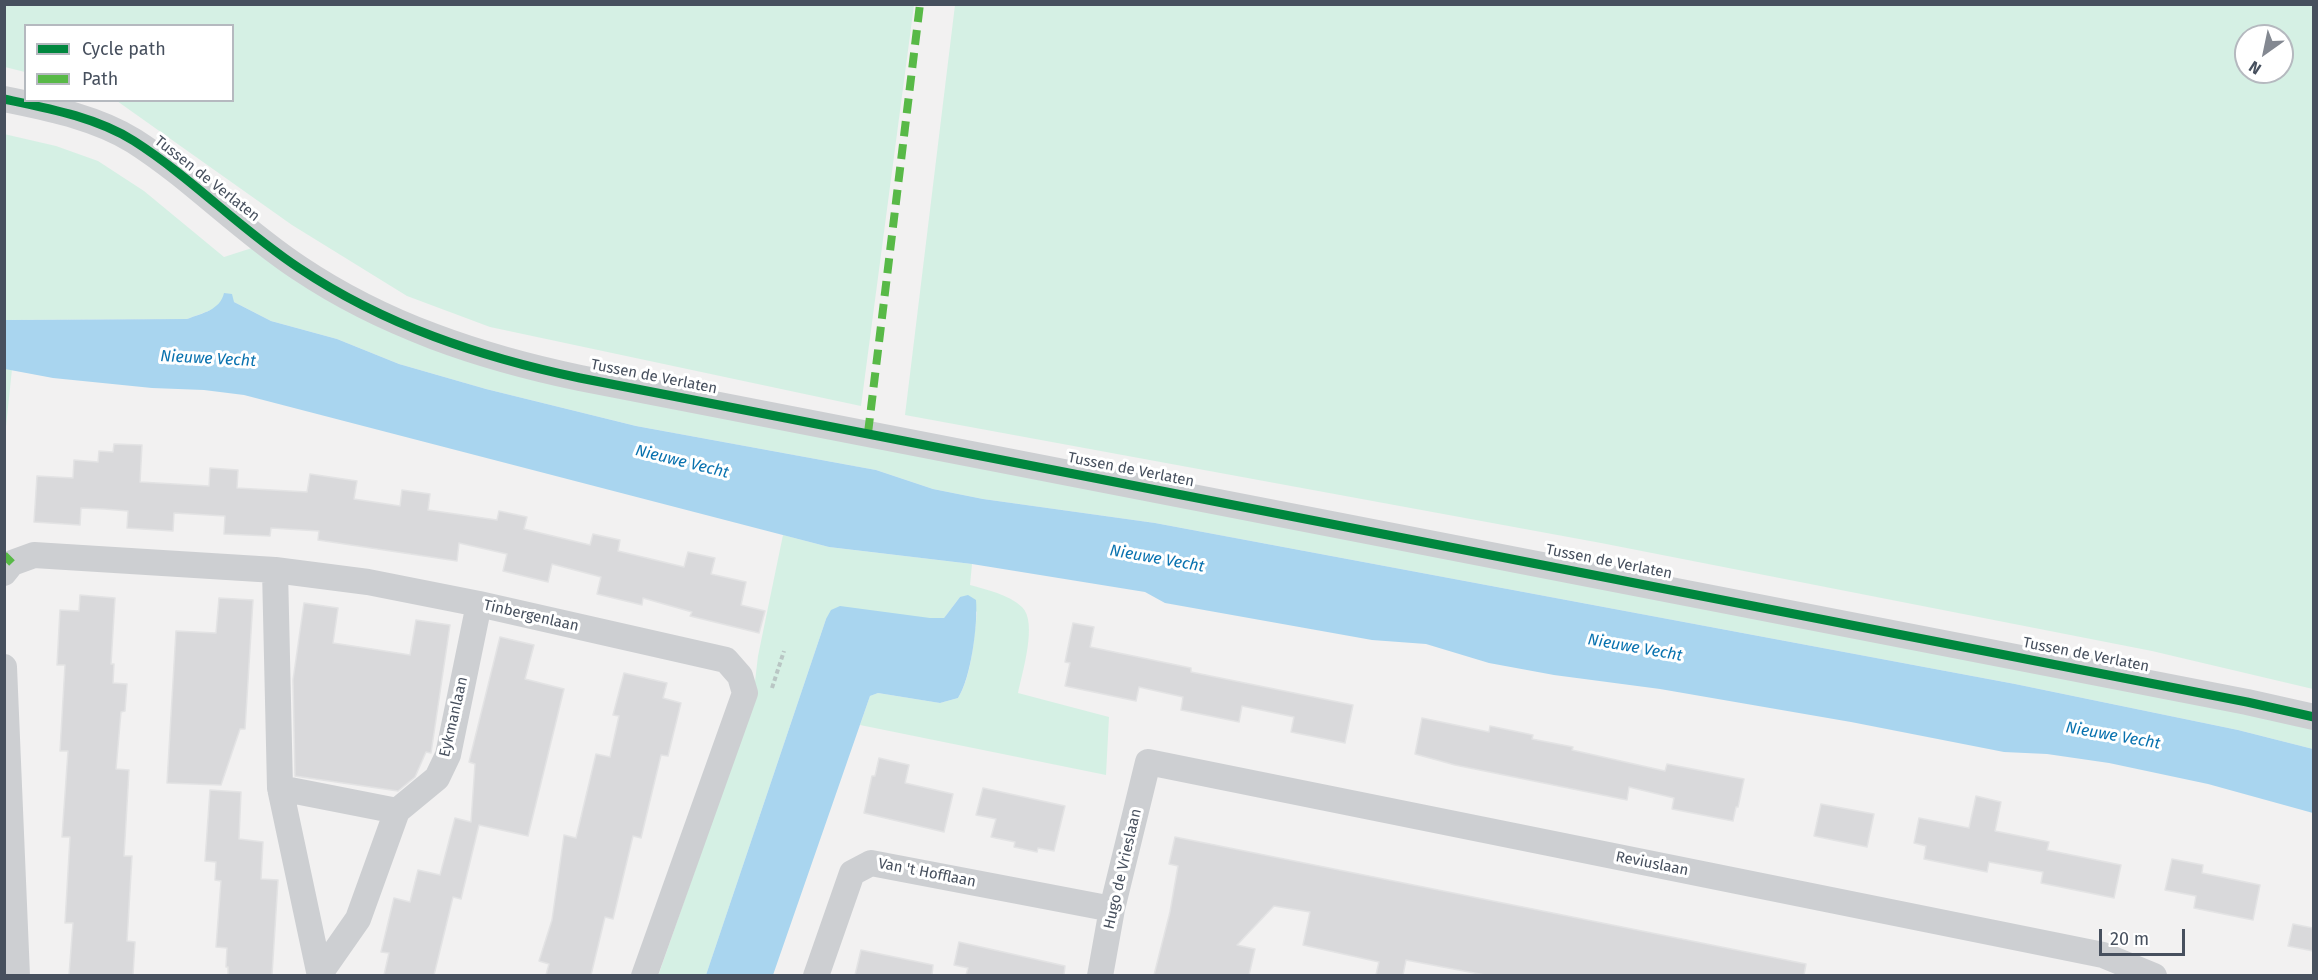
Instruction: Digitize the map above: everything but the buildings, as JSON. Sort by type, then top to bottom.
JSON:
[{"type":"street","name":"Tussen de Verlaten","points":[[4,99],[73,116],[133,140],[170,166],[274,251],[335,290],[434,338],[507,361],[580,378],[2247,702],[2313,717]]},
{"type":"street","name":"Tinbergenlaan","points":[[4,573],[12,563],[34,555],[275,570],[368,582],[479,604],[726,660],[740,676],[745,693],[644,975]]},
{"type":"street","points":[[275,570],[280,788],[321,974]]},
{"type":"street","name":"Eykmanlaan","points":[[397,811],[437,778],[448,755],[479,604]]},
{"type":"street","points":[[4,667],[17,975]]},
{"type":"street","name":"Hugo de Vrieslaan","points":[[1100,975],[1112,909],[1148,762]]},
{"type":"street","name":"Reviuslaan","points":[[1148,762],[2103,956],[2154,975]]},
{"type":"street","points":[[280,788],[397,811],[358,919],[321,974]]},
{"type":"street","name":"Van 't Hofflaan","points":[[816,975],[852,873],[871,862],[1112,909]]},
{"type":"green space","points":[[4,5],[914,5],[861,406],[490,327],[407,296],[292,225],[118,102],[234,102],[234,24],[24,24],[24,72],[5,67]]},
{"type":"green space","points":[[955,5],[2313,5],[2313,689],[2152,651],[1601,543],[905,415]]},
{"type":"green space","points":[[4,134],[56,146],[98,161],[144,191],[224,257],[252,248],[399,333],[2313,728],[2313,749],[2238,730],[2015,684],[1155,523],[983,499],[933,489],[876,470],[636,426],[486,389],[399,364],[337,339],[271,321],[234,302],[222,301],[214,309],[187,319],[5,320]]},
{"type":"green space","points":[[5,369],[12,369],[5,436]]},
{"type":"green space","points":[[783,535],[829,547],[972,564],[970,585],[1010,599],[1022,607],[1027,614],[1028,648],[1018,693],[1109,717],[1106,775],[860,725],[870,696],[878,693],[940,703],[958,698],[969,668],[977,612],[960,597],[944,618],[826,619],[706,975],[658,976],[752,707],[758,656]]},
{"type":"water","name":"Nieuwe Vecht","points":[[224,293],[232,294],[234,302],[271,321],[337,339],[399,364],[486,389],[636,426],[876,470],[933,489],[983,499],[1155,523],[2015,684],[2238,730],[2313,749],[2313,813],[2208,784],[2109,763],[2047,754],[2004,752],[1851,722],[1660,689],[1554,675],[1489,663],[1426,644],[1372,640],[1165,603],[1145,592],[972,564],[829,547],[244,395],[53,378],[5,369],[5,320],[187,319],[215,307]]},
{"type":"water","points":[[968,595],[976,600],[975,636],[967,678],[958,698],[940,703],[878,693],[870,696],[773,975],[706,975],[826,619],[831,610],[840,606],[944,618],[960,597]]},
{"type":"marked path","points":[[868,433],[920,4]]},
{"type":"marked path","points":[[4,555],[12,563]]},
{"type":"cycle path","points":[[4,99],[71,114],[104,126],[134,141],[176,171],[278,253],[331,288],[365,306],[399,322],[470,349],[543,370],[2247,702],[2314,717]]}]
